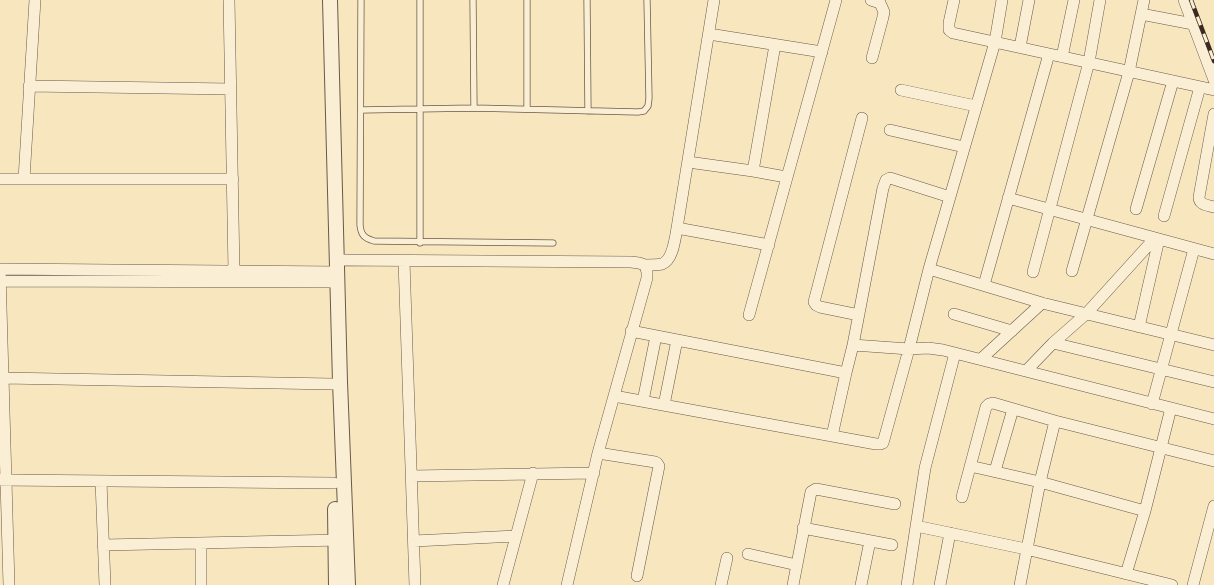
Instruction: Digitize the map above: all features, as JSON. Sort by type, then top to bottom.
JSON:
[{"type":"street","points":[[24,179],[35,0]]},
{"type":"street","points":[[229,0],[234,271]]},
{"type":"street","points":[[322,0],[334,274],[332,384],[334,483],[340,540],[348,585]]},
{"type":"street","points":[[330,0],[340,540],[336,585]]},
{"type":"street","points":[[0,281],[334,274],[404,261],[639,262],[645,265],[662,264],[666,262],[671,253],[678,228],[714,0]]},
{"type":"street","points":[[749,315],[836,0]]},
{"type":"street","points":[[871,0],[880,3],[884,12],[872,58]]},
{"type":"street","points":[[954,0],[949,30],[958,35],[1062,56],[1214,90]]},
{"type":"street","points":[[614,396],[876,444],[883,443],[909,349],[929,268],[995,42],[1002,0]]},
{"type":"street","points":[[1020,47],[1029,0]]},
{"type":"street","points":[[1062,56],[1074,0]]},
{"type":"street","points":[[1033,272],[1089,62],[1100,0]]},
{"type":"street","points":[[1072,271],[1129,72],[1144,0]]},
{"type":"street","points":[[1184,0],[1214,80]]},
{"type":"street","points":[[1141,14],[1193,24]]},
{"type":"street","points":[[709,34],[822,52]]},
{"type":"street","points":[[753,171],[776,45]]},
{"type":"street","points":[[984,284],[1049,54]]},
{"type":"street","points":[[1136,209],[1173,81]]},
{"type":"street","points":[[30,86],[231,89]]},
{"type":"street","points":[[1164,216],[1200,87]]},
{"type":"street","points":[[902,90],[976,106]]},
{"type":"street","points":[[1214,114],[1199,197],[1199,201],[1201,203],[1214,207]]},
{"type":"street","points":[[859,315],[820,307],[814,302],[862,118]]},
{"type":"street","points":[[890,130],[964,147]]},
{"type":"street","points":[[688,162],[753,171],[786,178]]},
{"type":"street","points":[[832,436],[853,345],[883,188],[886,180],[887,178],[893,179],[950,197]]},
{"type":"street","points":[[0,180],[233,179]]},
{"type":"street","points":[[1008,198],[1214,254]]},
{"type":"street","points":[[678,228],[769,244]]},
{"type":"street","points":[[1026,371],[1053,343],[1086,314],[1157,238]]},
{"type":"street","points":[[1139,327],[1157,238]]},
{"type":"street","points":[[1152,404],[1172,335],[1194,249]]},
{"type":"street","points":[[404,261],[415,585]]},
{"type":"street","points":[[567,585],[598,453],[647,278],[645,265]]},
{"type":"street","points":[[929,268],[1042,303],[1214,345]]},
{"type":"street","points":[[9,585],[3,480],[3,378],[0,269],[234,271],[334,274]]},
{"type":"street","points":[[981,359],[1042,303]]},
{"type":"street","points":[[954,314],[1012,331]]},
{"type":"street","points":[[631,331],[846,373]]},
{"type":"street","points":[[643,401],[656,336]]},
{"type":"street","points":[[664,405],[676,340]]},
{"type":"street","points":[[1053,343],[1162,368],[1214,382]]},
{"type":"street","points":[[853,345],[909,349],[928,348],[955,353],[1214,420]]},
{"type":"street","points":[[907,585],[925,468],[955,353]]},
{"type":"street","points":[[3,378],[332,384]]},
{"type":"street","points":[[962,497],[986,407],[992,403],[1055,421],[1214,461]]},
{"type":"street","points":[[1126,574],[1146,511],[1171,408]]},
{"type":"street","points":[[996,472],[1013,409]]},
{"type":"street","points":[[1020,585],[1040,482],[1055,421]]},
{"type":"street","points":[[598,453],[658,463],[637,576]]},
{"type":"street","points":[[970,466],[1040,482],[1146,511]]},
{"type":"street","points":[[412,476],[594,472]]},
{"type":"street","points":[[502,585],[533,473]]},
{"type":"street","points":[[3,480],[334,483]]},
{"type":"street","points":[[101,480],[104,585]]},
{"type":"street","points":[[793,585],[811,492],[816,489],[895,504]]},
{"type":"street","points":[[1193,585],[1210,538],[1214,506]]},
{"type":"street","points":[[916,526],[1026,549],[1172,585]]},
{"type":"street","points":[[804,528],[892,545]]},
{"type":"street","points":[[940,585],[950,533]]},
{"type":"street","points":[[414,541],[516,536]]},
{"type":"street","points":[[103,545],[340,540]]},
{"type":"street","points":[[861,585],[870,541]]},
{"type":"street","points":[[201,543],[202,585]]},
{"type":"street","points":[[748,554],[797,565]]},
{"type":"street","points":[[721,585],[727,558]]},
{"type":"lane","points":[[360,0],[361,233],[366,239],[374,242],[553,243]]},
{"type":"lane","points":[[420,0],[420,242]]},
{"type":"lane","points":[[473,0],[474,108]]},
{"type":"lane","points":[[527,0],[527,109]]},
{"type":"lane","points":[[587,0],[588,111]]},
{"type":"lane","points":[[361,110],[474,108],[644,111],[648,106],[649,98],[647,0]]},
{"type":"railway","points":[[1191,0],[1214,61]]}]
